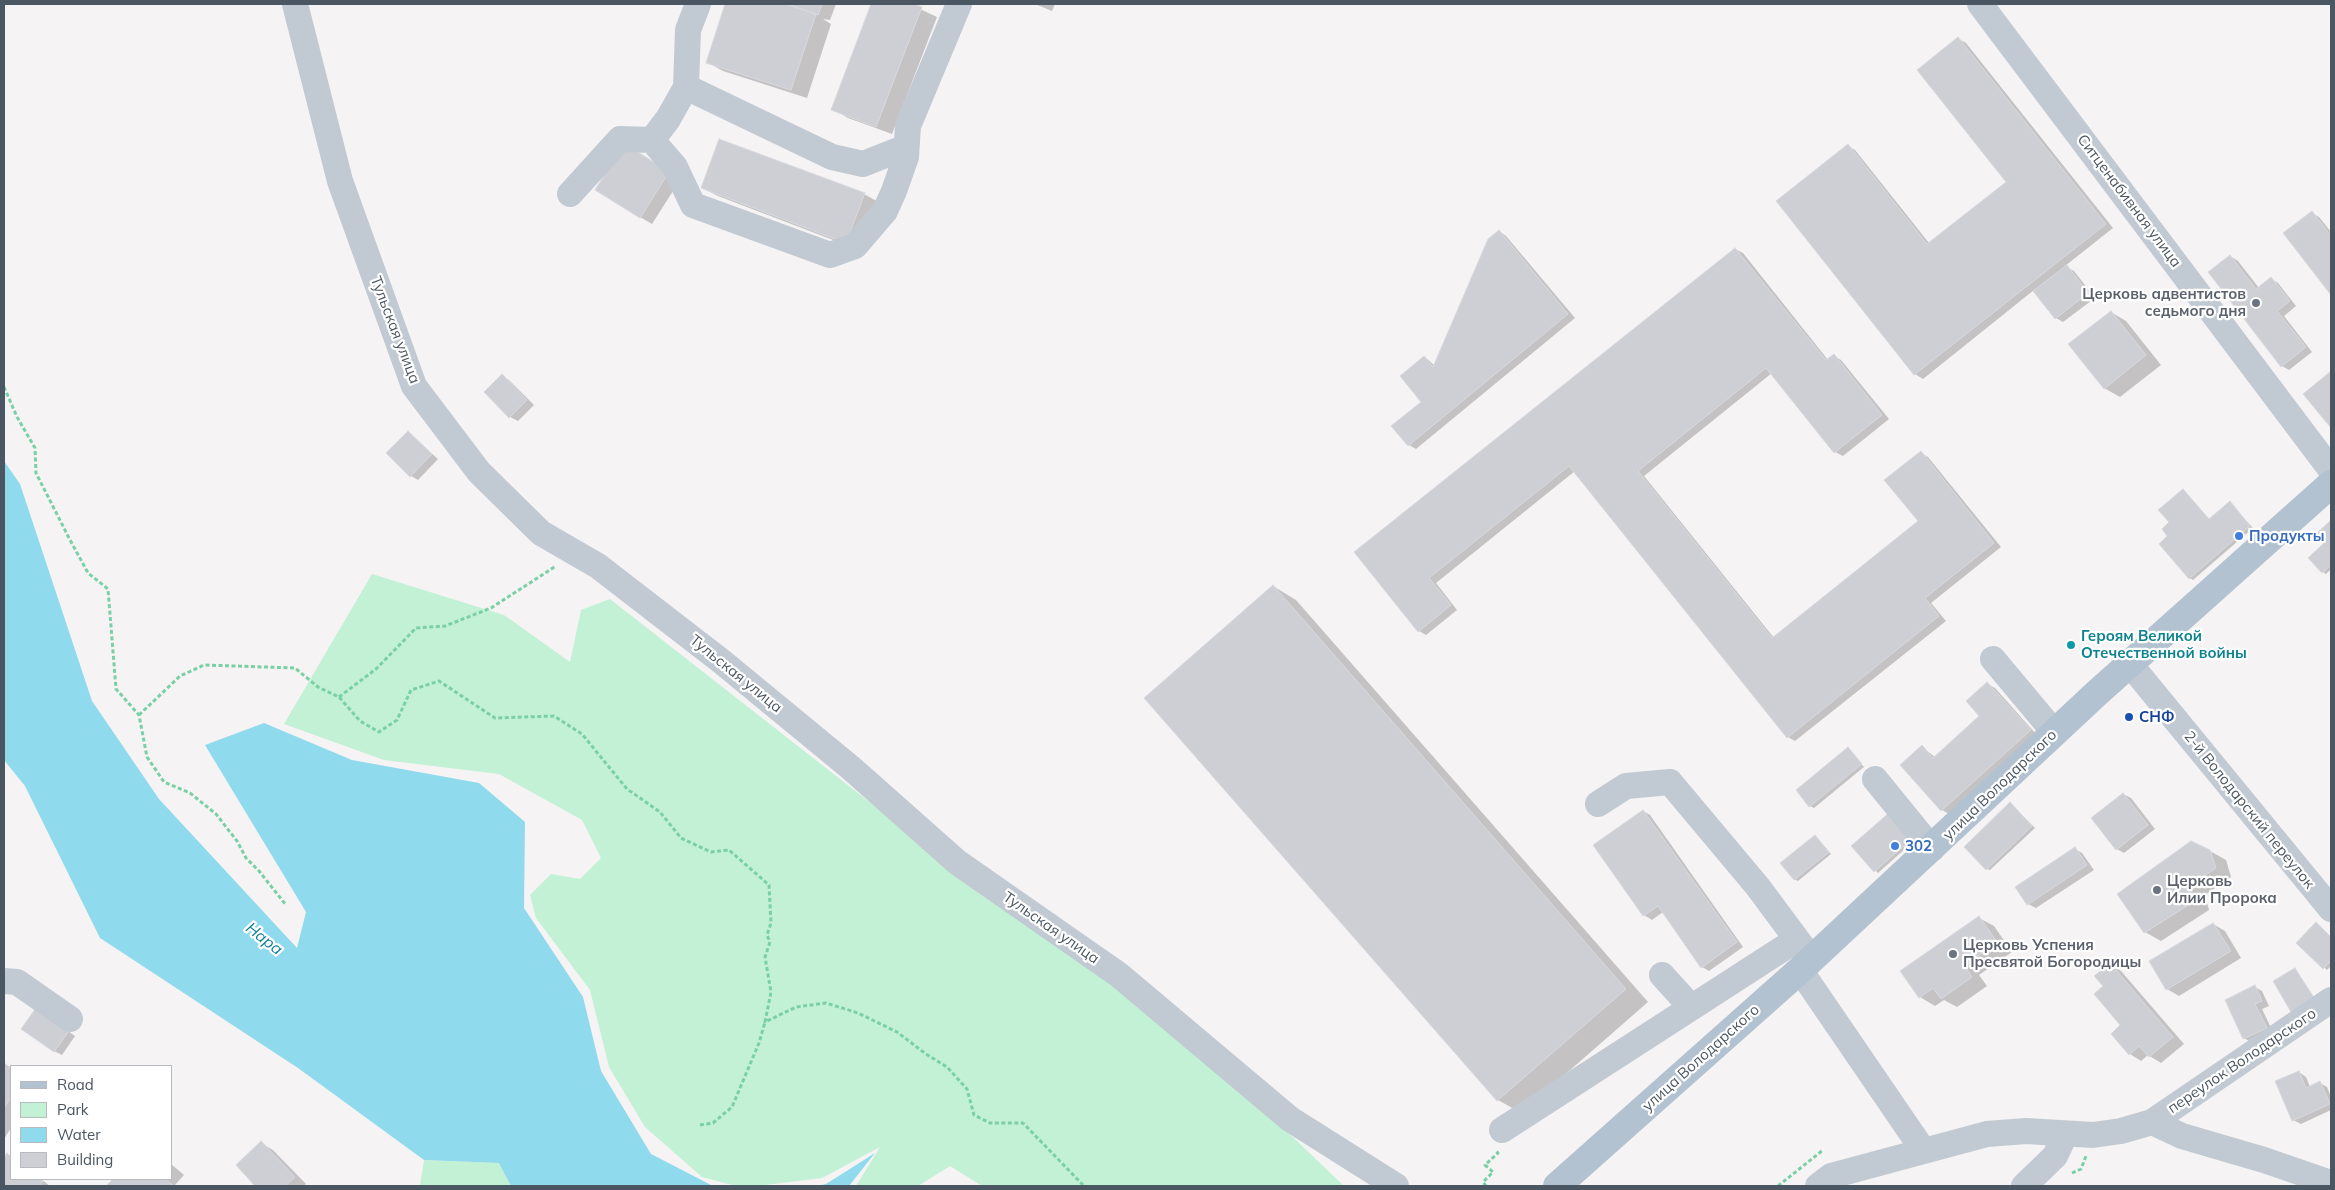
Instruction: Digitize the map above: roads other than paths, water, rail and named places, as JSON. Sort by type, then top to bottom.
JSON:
[{"type":"main road","name":"улица Володарского","points":[[1558,1186],[1803,956],[1932,849],[2054,732],[2331,484]]},
{"type":"street","name":"Тульская улица","points":[[295,4],[340,181],[414,386],[479,472],[541,533],[598,566],[728,667],[851,768],[958,862],[1119,975],[1290,1119],[1396,1186]]},
{"type":"street","points":[[652,140],[668,119],[686,88],[688,30],[698,4]]},
{"type":"street","points":[[570,194],[620,139],[652,140],[675,167],[693,205],[830,254],[855,246],[886,210],[906,158],[908,126],[915,106],[959,4]]},
{"type":"street","name":"Ситценабивная улица","points":[[1985,5],[2331,470]]},
{"type":"street","points":[[686,88],[832,157],[863,164],[906,147]]},
{"type":"street","points":[[1993,659],[2054,732]]},
{"type":"street","name":"2-й Володарский переулок","points":[[2130,664],[2331,910]]},
{"type":"street","points":[[1875,779],[1932,849]]},
{"type":"street","points":[[1598,804],[1626,786],[1670,782],[1758,887],[1923,1150]]},
{"type":"street","points":[[1502,1130],[1691,1007],[1803,956]]},
{"type":"street","points":[[1662,975],[1691,1007]]},
{"type":"street","points":[[4,981],[17,982],[70,1019]]},
{"type":"street","name":"переулок Володарского","points":[[1818,1186],[1831,1176],[1987,1134],[2026,1131],[2065,1135],[2093,1135],[2121,1131],[2152,1122],[2331,1000]]},
{"type":"street","points":[[2152,1122],[2182,1136],[2264,1160],[2331,1183]]},
{"type":"street","points":[[2024,1186],[2055,1156],[2065,1135]]},
{"type":"water","name":"Нара","points":[[4,461],[20,484],[92,701],[159,799],[297,948],[306,912],[205,745],[264,723],[352,760],[479,783],[525,822],[524,908],[583,997],[601,1071],[651,1154],[713,1186],[511,1186],[499,1163],[424,1160],[298,1068],[100,938],[25,786],[4,760]]},
{"type":"water","points":[[875,1153],[849,1186],[816,1186],[826,1184]]},
{"type":"place","name":"Церковь адвентистов седьмого дня","points":[[2256,303]]},
{"type":"place","name":"Продукты","points":[[2239,536]]},
{"type":"place","name":"Героям Великой Отечественной войны","points":[[2071,645]]},
{"type":"place","name":"СНФ","points":[[2129,717]]},
{"type":"place","name":"302","points":[[1895,846]]},
{"type":"place","name":"Церковь Илии Пророка","points":[[2157,890]]},
{"type":"place","name":"Церковь Успения Пресвятой Богородицы","points":[[1953,954]]}]
